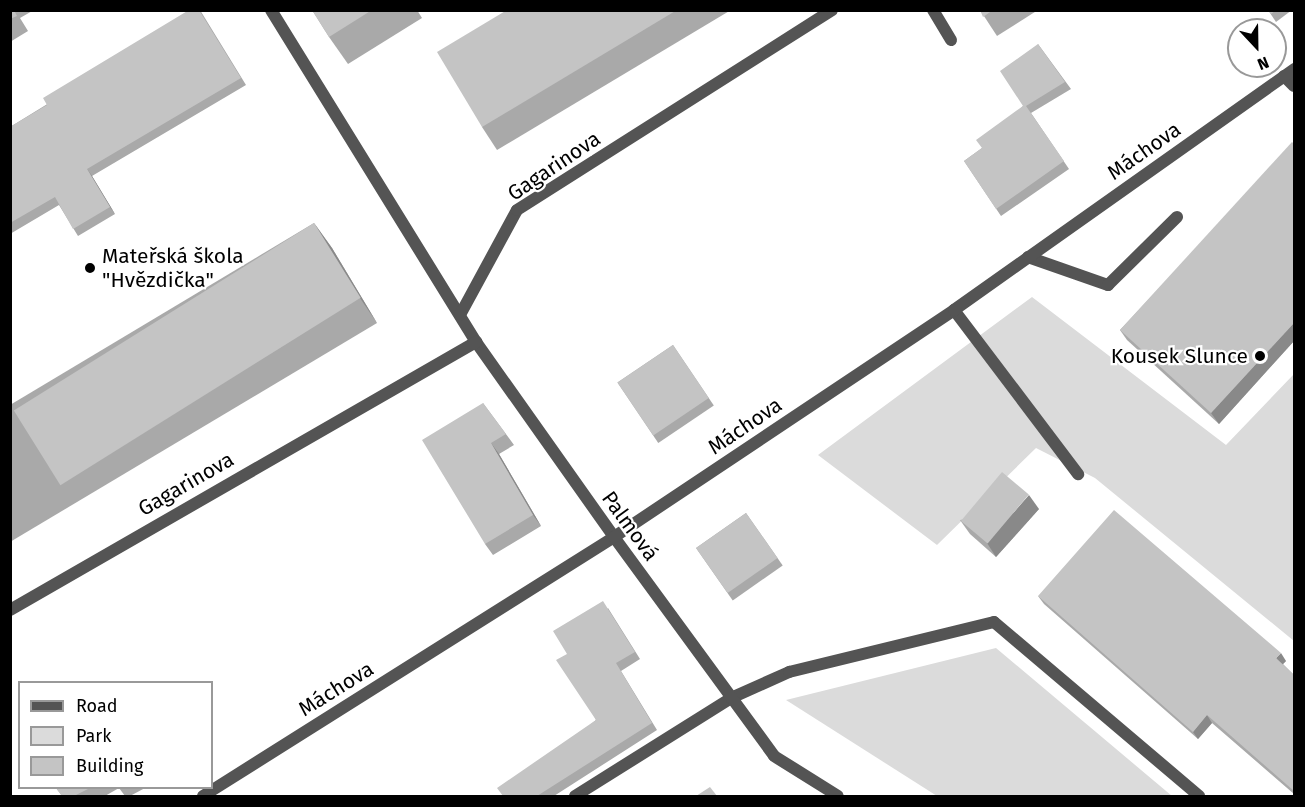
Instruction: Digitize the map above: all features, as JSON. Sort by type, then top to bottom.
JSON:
[{"type":"street","points":[[270,10],[460,315]]},
{"type":"street","name":"Gagarinova","points":[[460,315],[517,210],[832,10]]},
{"type":"street","points":[[933,10],[951,40]]},
{"type":"street","points":[[1289,73],[1294,86]]},
{"type":"street","name":"Máchova","points":[[203,796],[614,537],[954,310],[1289,73]]},
{"type":"street","points":[[1028,257],[1108,285],[1177,217]]},
{"type":"street","points":[[954,310],[1078,474]]},
{"type":"street","name":"Palmová","points":[[460,315],[476,342],[614,537],[774,756],[838,796]]},
{"type":"street","name":"Gagarinova","points":[[10,610],[476,342]]},
{"type":"street","points":[[575,796],[731,698],[789,672],[994,622],[1199,796]]},
{"type":"green space","points":[[1032,297],[1226,445],[1294,374],[1294,641],[1095,478],[1036,448],[937,545],[818,455]]},
{"type":"green space","points":[[996,648],[1172,796],[937,796],[786,700]]},
{"type":"building","points":[[10,10],[14,10],[17,16],[10,19]]},
{"type":"building","points":[[189,10],[199,10],[241,78],[87,169],[110,207],[73,229],[55,197],[10,223],[10,127],[47,105],[43,98]]},
{"type":"building","points":[[312,10],[372,10],[329,37]]},
{"type":"building","points":[[507,10],[677,10],[482,127],[437,52]]},
{"type":"building","points":[[980,10],[993,10],[983,17]]},
{"type":"building","points":[[1038,44],[1065,82],[1026,106],[1064,161],[996,209],[964,161],[982,148],[976,140],[1023,106],[1000,71]]},
{"type":"building","points":[[1292,142],[1294,144],[1294,323],[1211,413],[1120,330]]},
{"type":"building","points":[[314,223],[361,298],[60,485],[14,411]]},
{"type":"building","points":[[673,345],[709,398],[653,436],[617,382]]},
{"type":"building","points":[[483,403],[506,434],[491,443],[533,515],[485,544],[422,440]]},
{"type":"building","points":[[1002,472],[1029,494],[988,544],[961,521]]},
{"type":"building","points":[[1114,510],[1281,653],[1276,658],[1294,675],[1294,791],[1207,715],[1193,732],[1038,596]]},
{"type":"building","points":[[746,513],[778,558],[728,593],[696,548]]},
{"type":"building","points":[[603,601],[635,652],[616,663],[652,723],[537,796],[503,796],[497,788],[596,720],[556,660],[567,654],[553,631]]},
{"type":"building","points":[[710,787],[717,796],[696,796]]},
{"type":"building","points":[[57,789],[88,789],[74,796],[62,796]]},
{"type":"place","name":"Mateřská škola \"Hvězdička\"","points":[[90,268]]},
{"type":"place","name":"Kousek Slunce","points":[[1260,356]]}]
